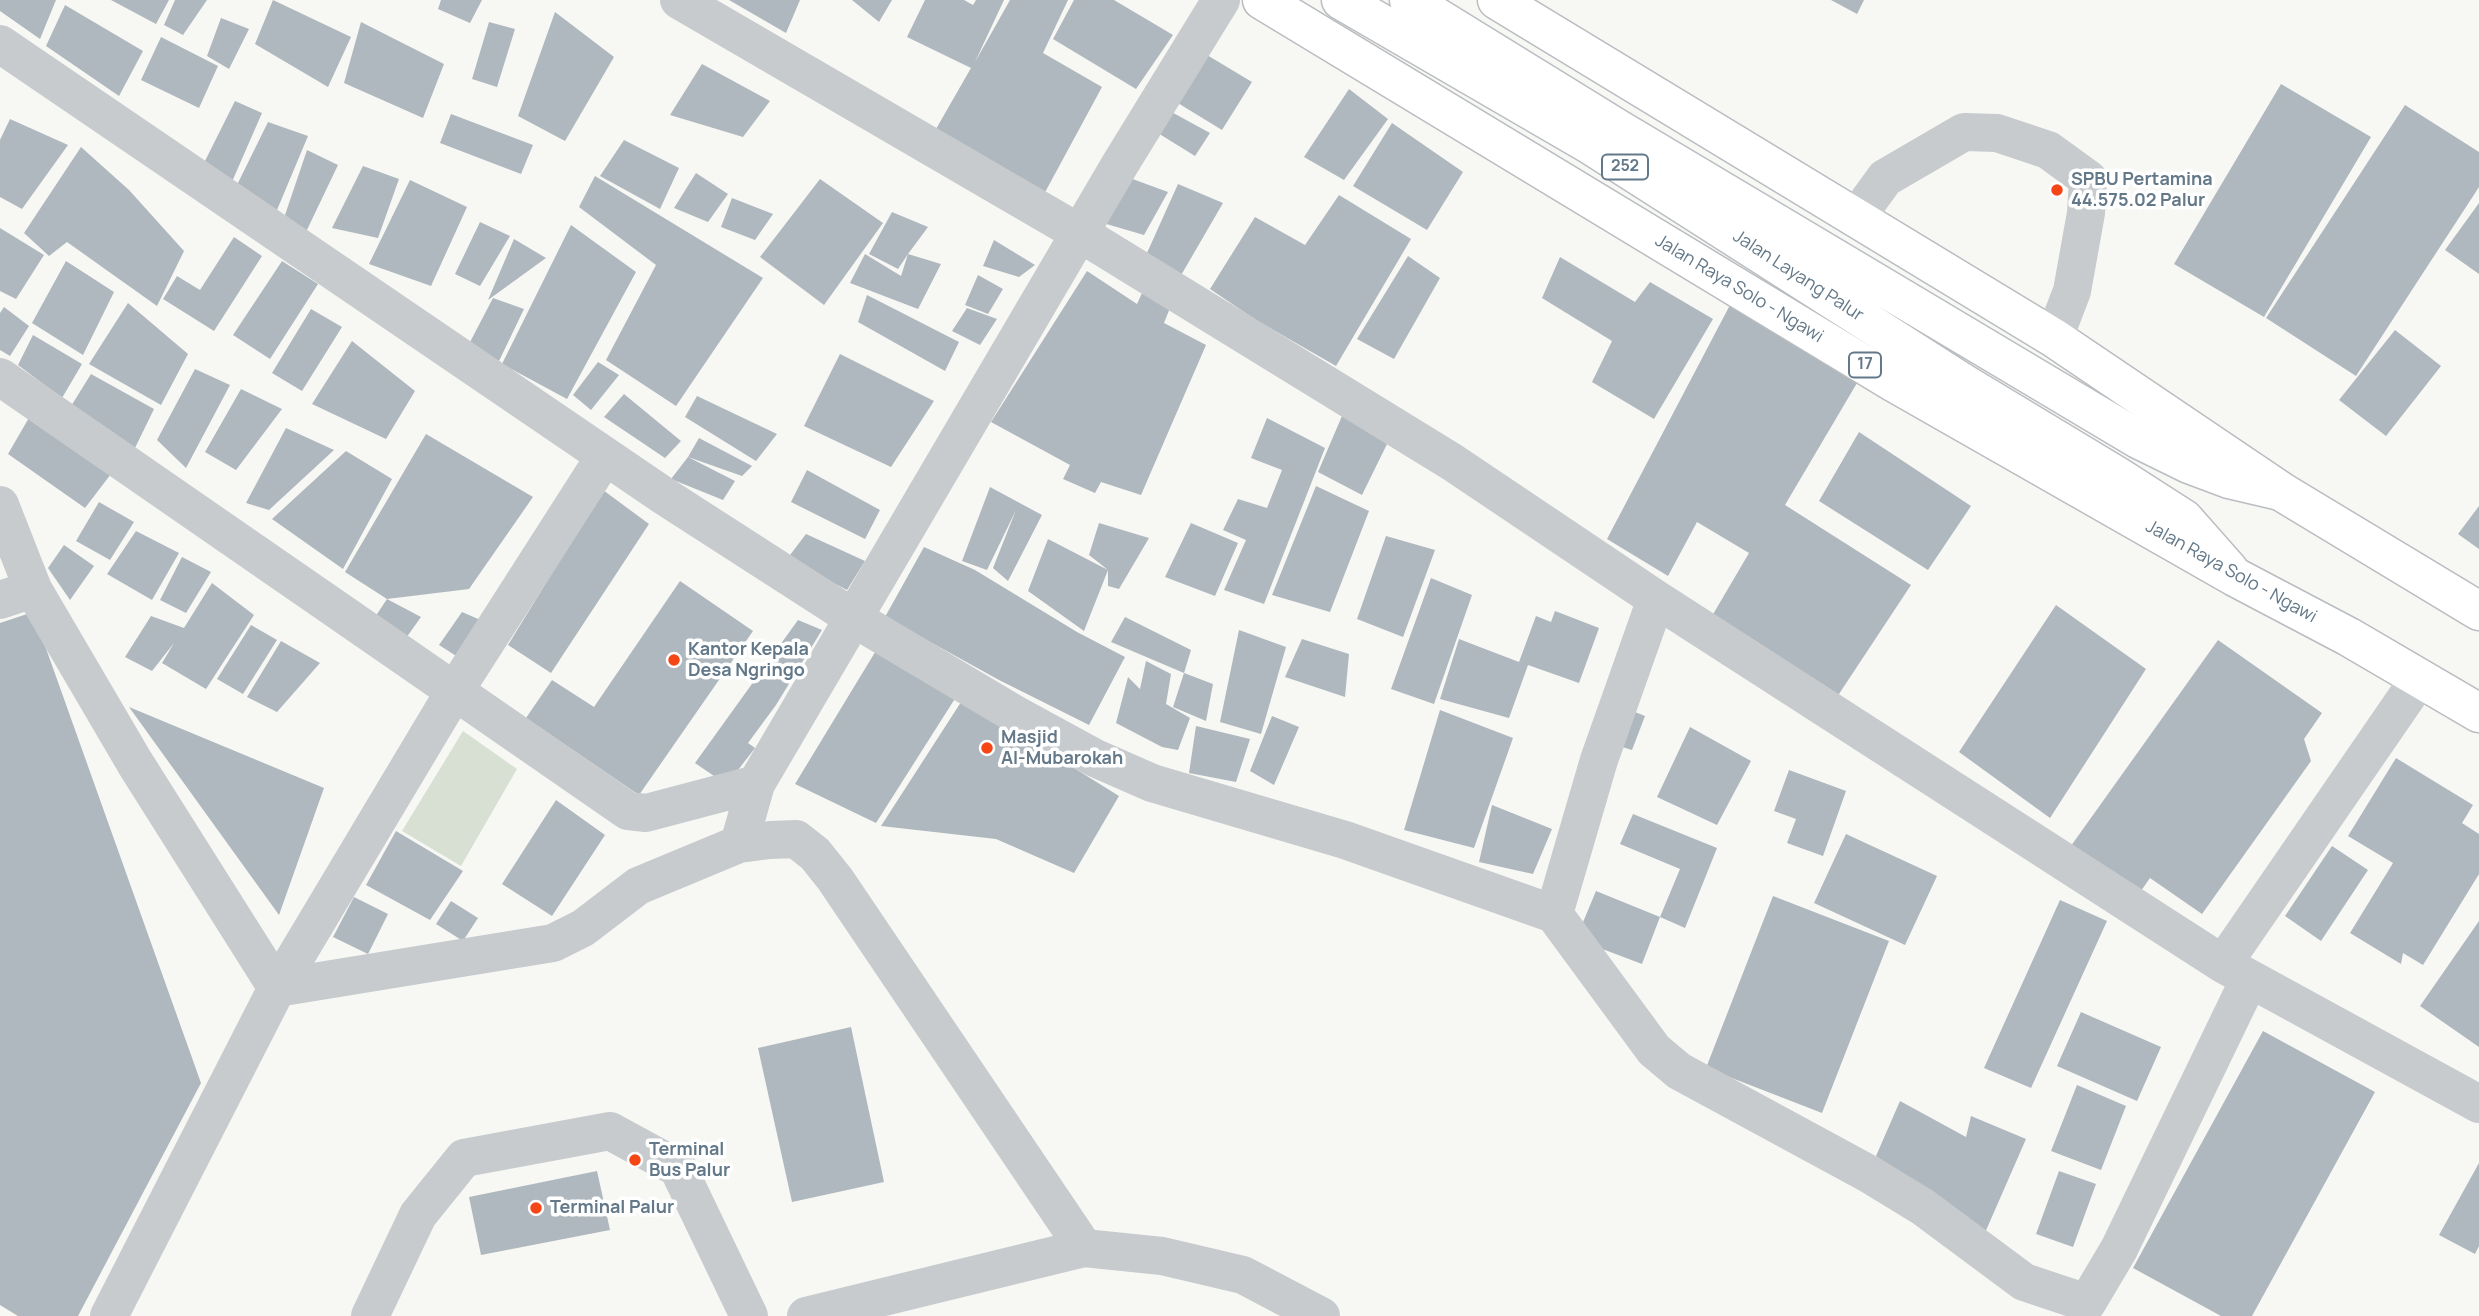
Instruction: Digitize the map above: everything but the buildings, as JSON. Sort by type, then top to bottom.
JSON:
[{"type":"main road","name":"Jalan Raya Solo - Ngawi","points":[[1262,0],[1893,382],[2235,577],[2349,636],[2479,713]]},
{"type":"main road","name":"Jalan Layang Palur","points":[[1341,0],[1589,144],[2184,519],[2235,577]]},
{"type":"main road","name":"Jalan Layang Palur","points":[[1409,0],[1618,129],[2138,439],[2189,464],[2229,479],[2282,492]]},
{"type":"main road","points":[[1497,0],[2054,338],[2282,492],[2479,611]]},
{"type":"street","points":[[679,0],[1081,234],[1452,463],[1656,599],[2236,972],[2479,1104]]},
{"type":"street","points":[[739,844],[757,784],[1221,0]]},
{"type":"street","points":[[0,44],[605,456],[855,619],[1018,716],[1095,758],[1152,783],[1345,840],[1555,914],[1654,1050],[1679,1071],[1913,1200],[2024,1282],[2087,1303],[2119,1249],[2236,972],[2418,679]]},
{"type":"street","points":[[1856,218],[1885,178],[1964,132],[1997,132],[2048,150],[2088,179],[2086,214],[2072,291],[2054,338]]},
{"type":"street","points":[[0,377],[628,811],[646,813],[757,784]]},
{"type":"street","points":[[109,1316],[277,988],[454,692],[605,456]]},
{"type":"street","points":[[0,505],[16,595],[135,763],[277,988]]},
{"type":"street","points":[[1555,914],[1599,760],[1656,599]]},
{"type":"street","points":[[277,988],[553,943],[583,928],[638,886],[739,844],[796,839],[815,854],[1084,1248]]},
{"type":"street","points":[[370,1316],[418,1215],[464,1158],[610,1131],[678,1168],[749,1316]]},
{"type":"street","points":[[806,1316],[1084,1248],[1162,1256],[1243,1275],[1321,1316]]},
{"type":"shaded area","points":[[463,731],[517,769],[461,866],[402,831]]},
{"type":"place","name":"SPBU Pertamina 44.575.02 Palur","points":[[2057,190]]},
{"type":"place","name":"Kantor Kepala Desa Ngringo","points":[[674,660]]},
{"type":"place","name":"Masjid Al-Mubarokah","points":[[987,748]]},
{"type":"place","name":"Terminal Bus Palur","points":[[635,1160]]},
{"type":"place","name":"Terminal Palur","points":[[536,1208]]}]
